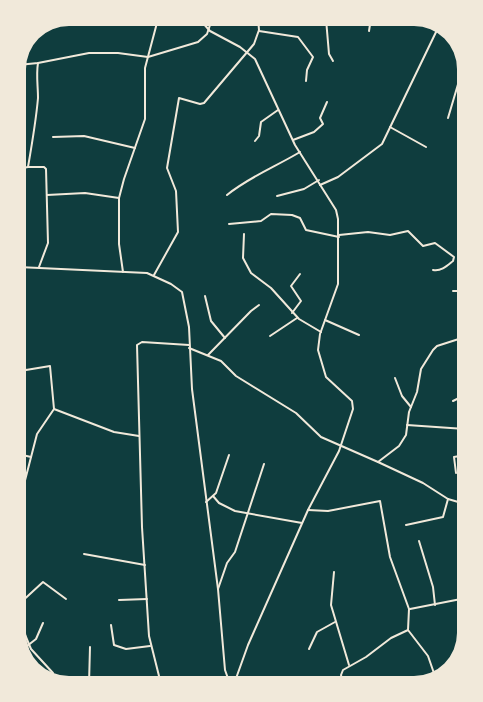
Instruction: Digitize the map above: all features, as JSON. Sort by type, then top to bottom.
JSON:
[{"type":"street","points":[[123,272],[119,244],[119,198],[145,119],[145,68],[156,26]]},
{"type":"street","points":[[154,275],[178,232],[176,192],[167,168],[180,98],[202,104],[254,44],[259,31],[259,26]]},
{"type":"street","points":[[327,26],[330,41],[329,50],[333,61]]},
{"type":"street","points":[[369,31],[370,26]]},
{"type":"street","points":[[27,64],[89,53],[118,53],[148,57],[198,42],[207,34],[208,28],[247,52],[256,61],[292,140],[319,180],[320,186],[337,212],[339,236],[338,284],[321,332],[318,350],[323,372],[353,404],[341,446],[308,510],[248,645],[237,676]]},
{"type":"street","points":[[259,31],[300,39],[313,58],[307,70],[306,80]]},
{"type":"street","points":[[320,186],[338,178],[379,147],[436,33]]},
{"type":"street","points":[[38,63],[37,108],[28,167],[46,168],[48,243],[39,268]]},
{"type":"street","points":[[448,118],[457,92]]},
{"type":"street","points":[[292,140],[314,132],[324,124],[320,118],[327,102]]},
{"type":"street","points":[[255,141],[259,136],[260,125],[278,110]]},
{"type":"street","points":[[390,127],[426,146]]},
{"type":"street","points":[[53,137],[84,136],[135,148]]},
{"type":"street","points":[[227,195],[245,180],[278,165],[300,152]]},
{"type":"street","points":[[278,196],[304,189],[319,180]]},
{"type":"street","points":[[46,195],[85,193],[119,198]]},
{"type":"street","points":[[229,224],[261,221],[271,214],[292,215],[300,218],[306,230],[339,236],[362,232],[390,235],[408,231],[422,246],[436,243],[454,257],[453,261],[445,268],[438,271],[433,270]]},
{"type":"street","points":[[244,234],[243,258],[253,276],[271,288],[297,318],[321,332]]},
{"type":"street","points":[[26,268],[154,275],[182,292],[189,326],[188,348],[228,676]]},
{"type":"street","points":[[292,313],[300,301],[291,286],[300,274]]},
{"type":"street","points":[[205,296],[211,321],[225,338]]},
{"type":"street","points":[[208,355],[250,311],[259,305]]},
{"type":"street","points":[[270,336],[297,318]]},
{"type":"street","points":[[325,320],[359,335]]},
{"type":"street","points":[[378,462],[399,446],[406,435],[421,369],[433,350],[438,346],[457,340]]},
{"type":"street","points":[[159,676],[150,646],[137,352],[139,344],[189,345]]},
{"type":"street","points":[[188,348],[221,361],[236,376],[296,414],[321,437],[423,483],[448,499],[457,502]]},
{"type":"street","points":[[26,370],[50,366],[54,409],[37,434],[26,475]]},
{"type":"street","points":[[395,378],[402,396],[411,407]]},
{"type":"street","points":[[453,400],[457,398]]},
{"type":"street","points":[[54,409],[114,432],[140,436]]},
{"type":"street","points":[[407,425],[457,428]]},
{"type":"street","points":[[206,502],[213,496],[229,455]]},
{"type":"street","points":[[26,456],[32,457]]},
{"type":"street","points":[[456,473],[454,457],[457,456]]},
{"type":"street","points":[[218,589],[228,563],[235,552],[264,464]]},
{"type":"street","points":[[213,496],[226,507],[275,520],[303,523]]},
{"type":"street","points":[[406,525],[442,517],[448,499]]},
{"type":"street","points":[[308,510],[328,511],[380,501],[390,557],[409,609],[408,630],[428,656],[433,671]]},
{"type":"street","points":[[419,541],[436,605]]},
{"type":"street","points":[[84,554],[145,565]]},
{"type":"street","points":[[334,572],[331,605],[349,665]]},
{"type":"street","points":[[26,598],[43,582],[66,599]]},
{"type":"street","points":[[119,600],[147,599]]},
{"type":"street","points":[[409,609],[457,600]]},
{"type":"street","points":[[309,649],[320,630],[335,622]]},
{"type":"street","points":[[30,645],[38,636],[43,623]]},
{"type":"street","points":[[111,625],[114,645],[131,649],[150,646]]},
{"type":"street","points":[[342,676],[341,673],[349,665],[363,660],[386,641],[408,630]]},
{"type":"street","points":[[27,638],[33,651],[52,672]]},
{"type":"street","points":[[89,676],[90,647]]}]
